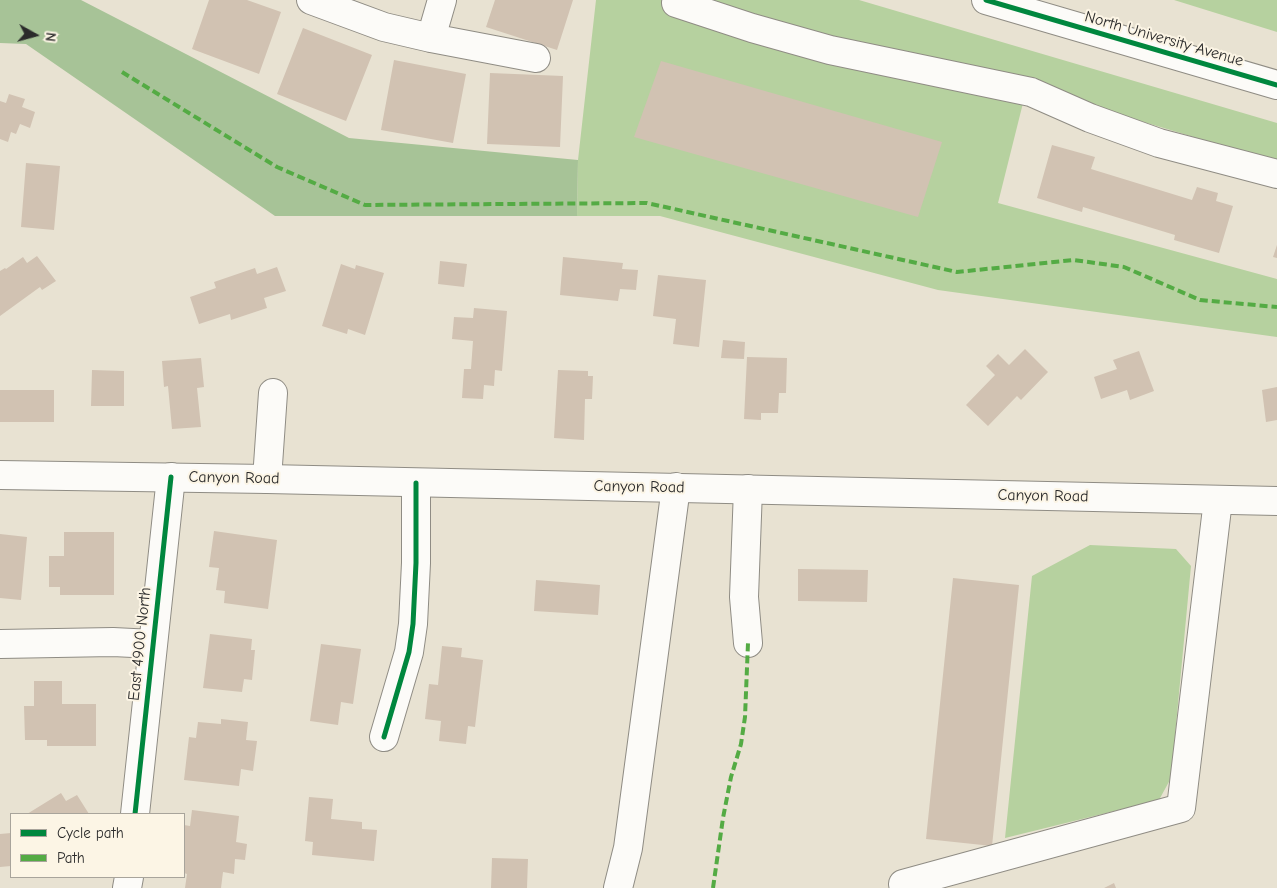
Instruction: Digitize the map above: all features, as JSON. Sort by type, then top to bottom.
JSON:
[{"type":"main road","points":[[311,0],[384,27],[430,38],[536,58]]},
{"type":"main road","points":[[430,38],[442,0]]},
{"type":"main road","points":[[677,0],[676,3],[704,13],[830,50],[1031,92],[1090,118],[1159,143],[1277,174]]},
{"type":"main road","name":"North University Avenue","points":[[986,0],[1277,85]]},
{"type":"main road","points":[[268,479],[273,393]]},
{"type":"main road","name":"Canyon Road","points":[[0,475],[676,487],[1277,501]]},
{"type":"main road","name":"East 4900 North","points":[[135,813],[171,477]]},
{"type":"main road","points":[[384,737],[409,652],[412,634],[416,563],[416,483]]},
{"type":"main road","points":[[618,888],[628,848],[676,487]]},
{"type":"main road","points":[[748,490],[744,598],[748,643]]},
{"type":"main road","points":[[903,884],[1181,808],[1218,500]]},
{"type":"main road","points":[[0,644],[113,642],[153,644]]},
{"type":"green space","points":[[0,0],[81,0],[349,138],[578,160],[577,216],[275,216],[26,44],[0,43]]},
{"type":"green space","points":[[596,0],[859,0],[1277,123],[1277,162],[1027,87],[998,203],[1277,279],[1277,337],[938,290],[660,216],[577,216],[578,160]]},
{"type":"green space","points":[[1174,0],[1277,0],[1277,32]]},
{"type":"green space","points":[[1090,545],[1176,549],[1191,566],[1171,778],[1159,800],[1005,838],[1032,576]]},
{"type":"building","points":[[209,0],[247,0],[281,12],[259,74],[192,49]]},
{"type":"building","points":[[495,0],[573,0],[557,50],[486,27]]},
{"type":"building","points":[[303,28],[372,55],[346,121],[277,94]]},
{"type":"building","points":[[394,60],[466,74],[453,143],[381,130]]},
{"type":"building","points":[[661,61],[942,142],[918,217],[634,137]]},
{"type":"building","points":[[490,73],[563,76],[560,147],[487,144]]},
{"type":"building","points":[[9,94],[25,99],[22,107],[35,112],[30,128],[20,124],[16,134],[11,132],[8,142],[0,139],[0,101],[6,103]]},
{"type":"building","points":[[1052,145],[1095,157],[1091,169],[1192,200],[1197,187],[1218,193],[1216,201],[1233,206],[1219,253],[1174,240],[1175,235],[1083,207],[1082,212],[1037,198]]},
{"type":"building","points":[[26,163],[60,166],[54,230],[21,227]]},
{"type":"building","points":[[1277,245],[1277,258],[1273,257]]},
{"type":"building","points":[[37,256],[56,281],[42,290],[40,287],[0,316],[0,271],[23,257],[27,263]]},
{"type":"building","points":[[563,257],[623,263],[622,269],[638,270],[636,290],[620,289],[618,301],[560,295]]},
{"type":"building","points":[[440,261],[467,264],[464,287],[438,284]]},
{"type":"building","points":[[341,264],[355,269],[356,265],[384,273],[365,335],[348,329],[347,334],[322,326]]},
{"type":"building","points":[[277,267],[286,291],[264,298],[267,308],[231,320],[230,314],[199,324],[190,297],[216,288],[214,282],[255,268],[257,274]]},
{"type":"building","points":[[658,275],[706,280],[699,347],[673,344],[676,319],[653,316]]},
{"type":"building","points":[[474,308],[507,311],[502,371],[495,370],[494,386],[484,385],[483,399],[462,398],[464,369],[471,369],[473,341],[452,339],[454,317],[473,318]]},
{"type":"building","points":[[723,340],[745,342],[744,359],[721,358]]},
{"type":"building","points":[[1025,349],[1048,372],[1021,400],[1017,396],[988,426],[966,405],[995,375],[986,366],[998,354],[1009,365]]},
{"type":"building","points":[[1139,351],[1154,391],[1130,400],[1127,390],[1101,399],[1094,377],[1117,369],[1113,360]]},
{"type":"building","points":[[747,357],[787,358],[786,393],[779,393],[778,413],[761,413],[761,420],[744,419]]},
{"type":"building","points":[[201,358],[204,387],[197,388],[201,427],[172,429],[168,386],[164,387],[162,361]]},
{"type":"building","points":[[92,370],[124,371],[124,406],[91,406]]},
{"type":"building","points":[[558,370],[588,371],[588,376],[593,376],[592,399],[585,399],[584,440],[554,438]]},
{"type":"building","points":[[1277,387],[1277,420],[1266,422],[1262,390]]},
{"type":"building","points":[[0,390],[54,390],[54,422],[0,422]]},
{"type":"building","points":[[214,531],[277,540],[268,609],[224,603],[225,591],[216,590],[219,568],[209,567]]},
{"type":"building","points":[[64,532],[114,532],[114,595],[60,595],[60,587],[49,587],[49,556],[64,556]]},
{"type":"building","points":[[0,534],[27,537],[21,600],[0,598]]},
{"type":"building","points":[[798,569],[868,570],[867,602],[798,601]]},
{"type":"building","points":[[953,578],[1019,585],[992,846],[926,839]]},
{"type":"building","points":[[536,580],[600,585],[598,615],[534,611]]},
{"type":"building","points":[[210,634],[252,639],[251,650],[255,650],[252,680],[244,679],[242,692],[203,688]]},
{"type":"building","points":[[321,644],[361,649],[353,704],[341,702],[338,725],[310,721]]},
{"type":"building","points":[[442,646],[462,648],[461,657],[483,660],[475,727],[468,726],[466,744],[439,741],[441,721],[425,719],[429,684],[438,685]]},
{"type":"building","points":[[34,681],[62,681],[62,704],[96,704],[96,746],[47,746],[47,740],[25,740],[24,706],[34,706]]},
{"type":"building","points":[[221,719],[248,722],[246,740],[257,741],[253,771],[241,769],[239,786],[184,780],[189,737],[196,738],[198,722],[221,724]]},
{"type":"building","points":[[61,793],[66,801],[77,795],[88,813],[29,813]]},
{"type":"building","points":[[309,797],[333,799],[331,819],[362,822],[362,829],[377,830],[374,861],[312,855],[313,842],[305,841]]},
{"type":"building","points":[[192,810],[239,816],[236,842],[247,844],[245,860],[235,859],[234,874],[223,872],[221,888],[185,888],[187,874],[185,873],[185,825],[190,826]]},
{"type":"building","points":[[10,833],[10,866],[0,867],[0,834]]},
{"type":"building","points":[[492,858],[528,859],[527,888],[491,888]]},
{"type":"building","points":[[1114,883],[1116,888],[1104,888]]},
{"type":"marked path","points":[[122,72],[277,167],[365,205],[647,203],[957,272],[1074,260],[1124,267],[1200,300],[1277,307]]},
{"type":"marked path","points":[[713,888],[723,818],[731,777],[741,744],[745,717],[748,643]]},
{"type":"cycle path","points":[[986,0],[1277,85]]},
{"type":"cycle path","points":[[135,813],[171,477]]},
{"type":"cycle path","points":[[384,737],[409,652],[413,624],[416,563],[416,483]]}]
